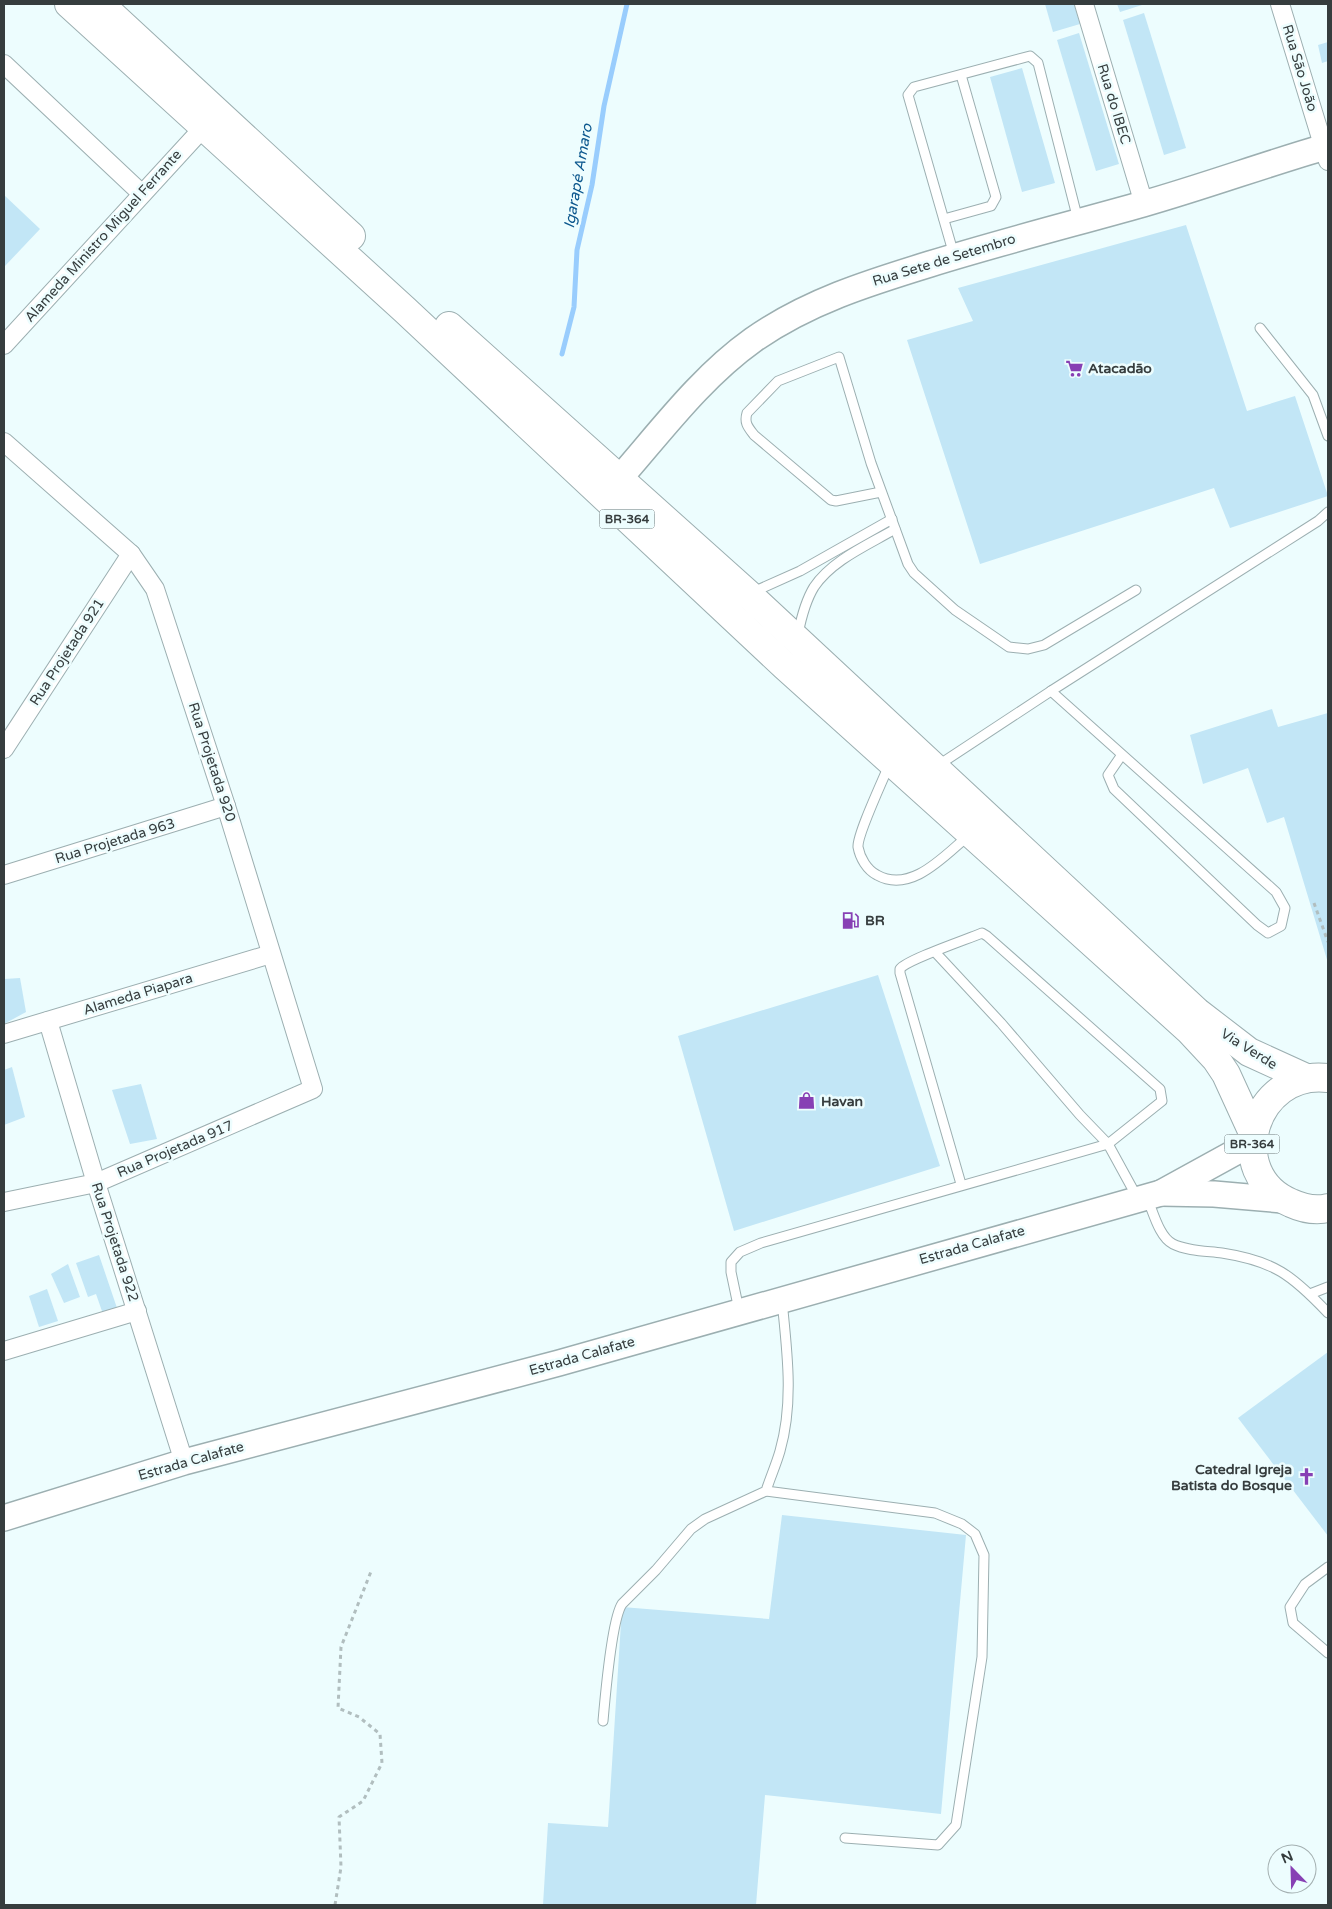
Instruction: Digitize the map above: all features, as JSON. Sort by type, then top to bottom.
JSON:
[{"type":"main road","name":"BR-364","points":[[68,4],[406,310],[594,488],[970,834],[1193,1021]]},
{"type":"main road","name":"BR-364","points":[[100,4],[422,302],[748,594],[934,767],[1105,928],[1193,1021]]},
{"type":"main road","name":"Via Verde","points":[[1193,1021],[1249,1052],[1317,1078]]},
{"type":"main road","name":"Via Verde","points":[[1193,1021],[1226,1074],[1253,1138]]},
{"type":"main road","name":"BR-364","points":[[1317,1078],[1287,1085],[1271,1098],[1259,1114],[1253,1138],[1254,1160],[1260,1175],[1270,1189],[1292,1204],[1328,1220]]},
{"type":"main road","points":[[1292,1204],[1328,1208]]},
{"type":"street","name":"Rua do IBEC","points":[[1084,4],[1144,204]]},
{"type":"street","name":"Rua São João","points":[[1280,4],[1327,151]]},
{"type":"street","points":[[4,64],[141,193]]},
{"type":"street","name":"Alameda Ministro Miguel Ferrante","points":[[4,345],[141,193],[203,128]]},
{"type":"street","name":"Rua Sete de Setembro","points":[[619,479],[685,403],[717,370],[752,341],[784,319],[826,299],[871,282],[954,256],[1327,151]]},
{"type":"street","name":"Rua Projetada 920","points":[[4,442],[131,554],[155,589],[226,806],[313,1089]]},
{"type":"street","name":"Rua Projetada 921","points":[[4,749],[131,554]]},
{"type":"street","name":"Rua Projetada 963","points":[[4,875],[226,806]]},
{"type":"street","name":"Alameda Piapara","points":[[4,1034],[271,954]]},
{"type":"street","name":"Rua Projetada 922","points":[[48,1022],[184,1462]]},
{"type":"street","name":"Rua Projetada 917","points":[[4,1202],[96,1182],[313,1089]]},
{"type":"street","name":"Estrada Calafate","points":[[4,1518],[184,1462],[559,1363],[1148,1196],[1253,1138]]},
{"type":"street","name":"Estrada Calafate","points":[[1148,1196],[1214,1194],[1292,1204]]},
{"type":"street","points":[[4,1351],[138,1311]]},
{"type":"lane","points":[[954,256],[908,95],[914,87],[1030,56],[1034,58],[1038,63],[1078,220]]},
{"type":"lane","points":[[944,219],[991,206],[996,197],[961,75]]},
{"type":"lane","points":[[1260,328],[1313,396],[1328,436]]},
{"type":"lane","points":[[881,492],[836,502],[831,500],[754,434],[747,426],[745,419],[747,414],[778,382],[839,357],[881,492],[908,564],[914,573],[955,610],[1010,647],[1028,648],[1044,645],[1136,590]]},
{"type":"lane","points":[[934,767],[1318,521],[1328,512]]},
{"type":"lane","points":[[748,594],[800,571],[892,519]]},
{"type":"lane","points":[[796,639],[809,598],[815,586],[839,562],[895,529]]},
{"type":"lane","points":[[1051,691],[1121,756],[1276,892],[1285,908],[1281,926],[1268,933],[1257,925],[1114,789],[1108,776],[1121,756]]},
{"type":"lane","points":[[891,760],[858,846],[863,862],[873,873],[885,880],[903,881],[927,870],[970,834]]},
{"type":"lane","points":[[739,1311],[731,1272],[731,1262],[740,1252],[962,1184],[1108,1144],[1162,1101],[1160,1089],[982,933],[901,966],[900,973],[962,1184]]},
{"type":"lane","points":[[935,952],[1001,1023],[1080,1116],[1108,1144],[1148,1196],[1163,1233],[1171,1243],[1185,1248],[1249,1258],[1276,1267],[1298,1283],[1328,1313]]},
{"type":"lane","points":[[1310,1294],[1328,1287]]},
{"type":"lane","points":[[766,1491],[780,1450],[788,1406],[788,1362],[781,1299]]},
{"type":"lane","points":[[603,1721],[619,1609],[656,1570],[691,1528],[705,1519],[766,1491],[935,1513],[962,1524],[975,1534],[984,1555],[982,1657],[956,1825],[938,1845],[845,1838]]},
{"type":"lane","points":[[1328,1567],[1305,1584],[1290,1607],[1293,1623],[1328,1653]]},
{"type":"path","points":[[1314,903],[1328,942]]},
{"type":"path","points":[[335,1905],[341,1867],[339,1817],[363,1801],[382,1763],[380,1734],[359,1717],[338,1708],[341,1647],[372,1569]]},
{"type":"building","points":[[1045,4],[1074,4],[1080,24],[1053,32]]},
{"type":"building","points":[[1117,4],[1141,4],[1142,5],[1120,12]]},
{"type":"building","points":[[1144,13],[1186,148],[1164,155],[1123,20]]},
{"type":"building","points":[[1079,33],[1119,164],[1096,171],[1057,40]]},
{"type":"building","points":[[1328,42],[1328,61],[1322,63],[1318,45]]},
{"type":"building","points":[[1022,68],[1055,183],[1022,192],[990,77]]},
{"type":"building","points":[[4,195],[40,229],[5,266],[4,265]]},
{"type":"building","name":"Atacadão","points":[[1186,225],[1247,411],[1295,396],[1328,496],[1230,528],[1214,488],[980,564],[907,340],[973,321],[958,288]]},
{"type":"building","points":[[1272,709],[1278,727],[1328,713],[1328,963],[1284,817],[1267,823],[1248,768],[1203,784],[1190,735]]},
{"type":"building","name":"Havan","points":[[878,975],[940,1166],[734,1231],[678,1036]]},
{"type":"building","points":[[20,978],[26,1012],[4,1024],[4,979]]},
{"type":"building","points":[[12,1067],[25,1117],[4,1125],[4,1070]]},
{"type":"building","points":[[141,1084],[157,1139],[130,1144],[112,1090]]},
{"type":"building","points":[[99,1255],[117,1308],[103,1314],[96,1294],[88,1297],[76,1263]]},
{"type":"building","points":[[68,1264],[80,1297],[64,1303],[51,1274]]},
{"type":"building","points":[[47,1289],[58,1321],[39,1327],[29,1296]]},
{"type":"building","name":"Catedral Igreja Batista do Bosque","points":[[1328,1352],[1328,1536],[1238,1418]]},
{"type":"building","points":[[782,1515],[966,1535],[941,1814],[765,1795],[756,1905],[543,1905],[548,1823],[608,1827],[622,1607],[769,1619]]},
{"type":"waterway","name":"Igarapé Amaro","points":[[562,354],[574,307],[577,250],[592,185],[604,106],[627,4]]},
{"type":"place","name":"Atacadão","points":[[1074,368]]},
{"type":"place","name":"BR","points":[[851,920]]},
{"type":"place","name":"Havan","points":[[807,1101]]},
{"type":"place","name":"Catedral Igreja Batista do Bosque","points":[[1306,1477]]}]
